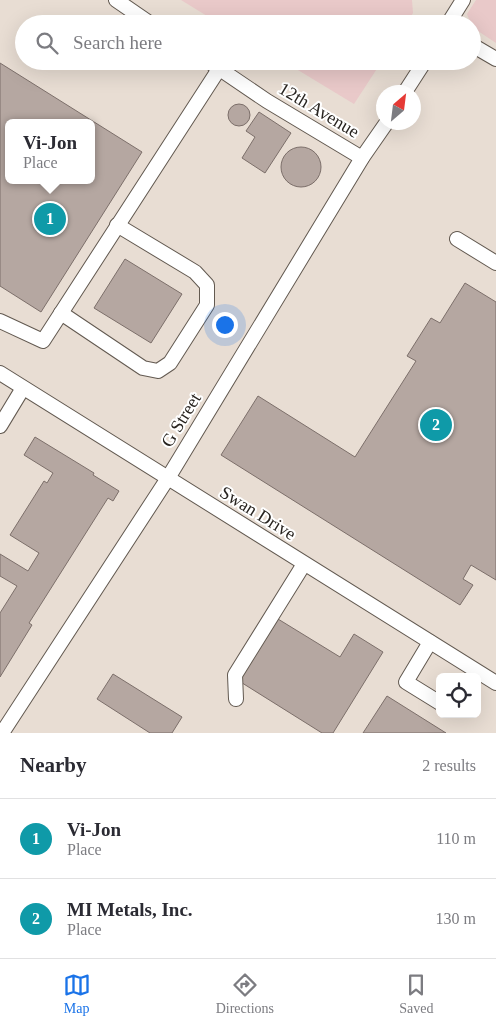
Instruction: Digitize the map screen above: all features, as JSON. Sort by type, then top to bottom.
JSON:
[{"type":"street","points":[[116,0],[138,15]]},
{"type":"street","points":[[454,15],[463,0]]},
{"type":"street","points":[[481,50],[496,59]]},
{"type":"street","points":[[0,321],[43,340],[117,226],[210,70]]},
{"type":"street","name":"12th Avenue","points":[[220,70],[267,101],[362,158]]},
{"type":"street","points":[[410,85],[419,70]]},
{"type":"street","name":"G Street","points":[[2,733],[168,478],[362,158],[381,130]]},
{"type":"street","points":[[61,313],[143,368],[158,371],[170,363],[207,305],[207,285],[195,272],[117,226]]},
{"type":"street","points":[[457,239],[496,263]]},
{"type":"street","name":"Swan Drive","points":[[0,373],[430,642],[475,673]]},
{"type":"street","points":[[0,426],[24,388]]},
{"type":"street","points":[[236,699],[235,675],[304,564]]},
{"type":"street","points":[[430,642],[406,682],[436,701]]},
{"type":"street","name":"Swan Drive","points":[[481,676],[496,683]]},
{"type":"shaded area","points":[[181,0],[412,0],[413,13],[412,15],[205,15]]},
{"type":"shaded area","points":[[476,0],[496,0],[496,43],[481,33],[481,15],[467,14]]},
{"type":"shaded area","points":[[298,70],[376,70],[354,104]]},
{"type":"building","points":[[0,63],[89,119],[5,119],[5,184],[95,184],[95,123],[142,152],[41,312],[0,286]]},
{"type":"building","points":[[239,104],[247,107],[250,115],[247,123],[239,126],[231,123],[228,115],[231,107]]},
{"type":"building","points":[[259,112],[291,133],[265,173],[242,158],[255,137],[246,131]]},
{"type":"building","points":[[305,147],[312,150],[318,156],[321,167],[320,175],[312,184],[305,187],[297,187],[290,184],[282,175],[281,163],[284,156],[293,148]]},
{"type":"building","points":[[125,259],[182,294],[151,343],[94,308]]},
{"type":"building","points":[[465,283],[496,302],[496,580],[471,565],[463,579],[473,585],[460,605],[221,455],[258,396],[355,457],[416,361],[407,356],[431,318],[440,323]]},
{"type":"building","points":[[35,437],[94,473],[93,475],[119,491],[113,501],[108,498],[29,623],[32,625],[0,677],[0,613],[17,586],[0,576],[0,554],[28,571],[39,553],[10,535],[44,481],[47,483],[53,473],[24,455]]},
{"type":"building","points":[[278,619],[340,657],[354,634],[383,652],[333,733],[322,733],[239,681]]},
{"type":"building","points":[[113,674],[182,717],[172,733],[150,733],[97,699]]},
{"type":"building","points":[[387,696],[446,733],[363,733]]},
{"type":"place","name":"Vi-Jon","points":[[50,219]]},
{"type":"place","name":"MI Metals, Inc.","points":[[436,425]]}]
